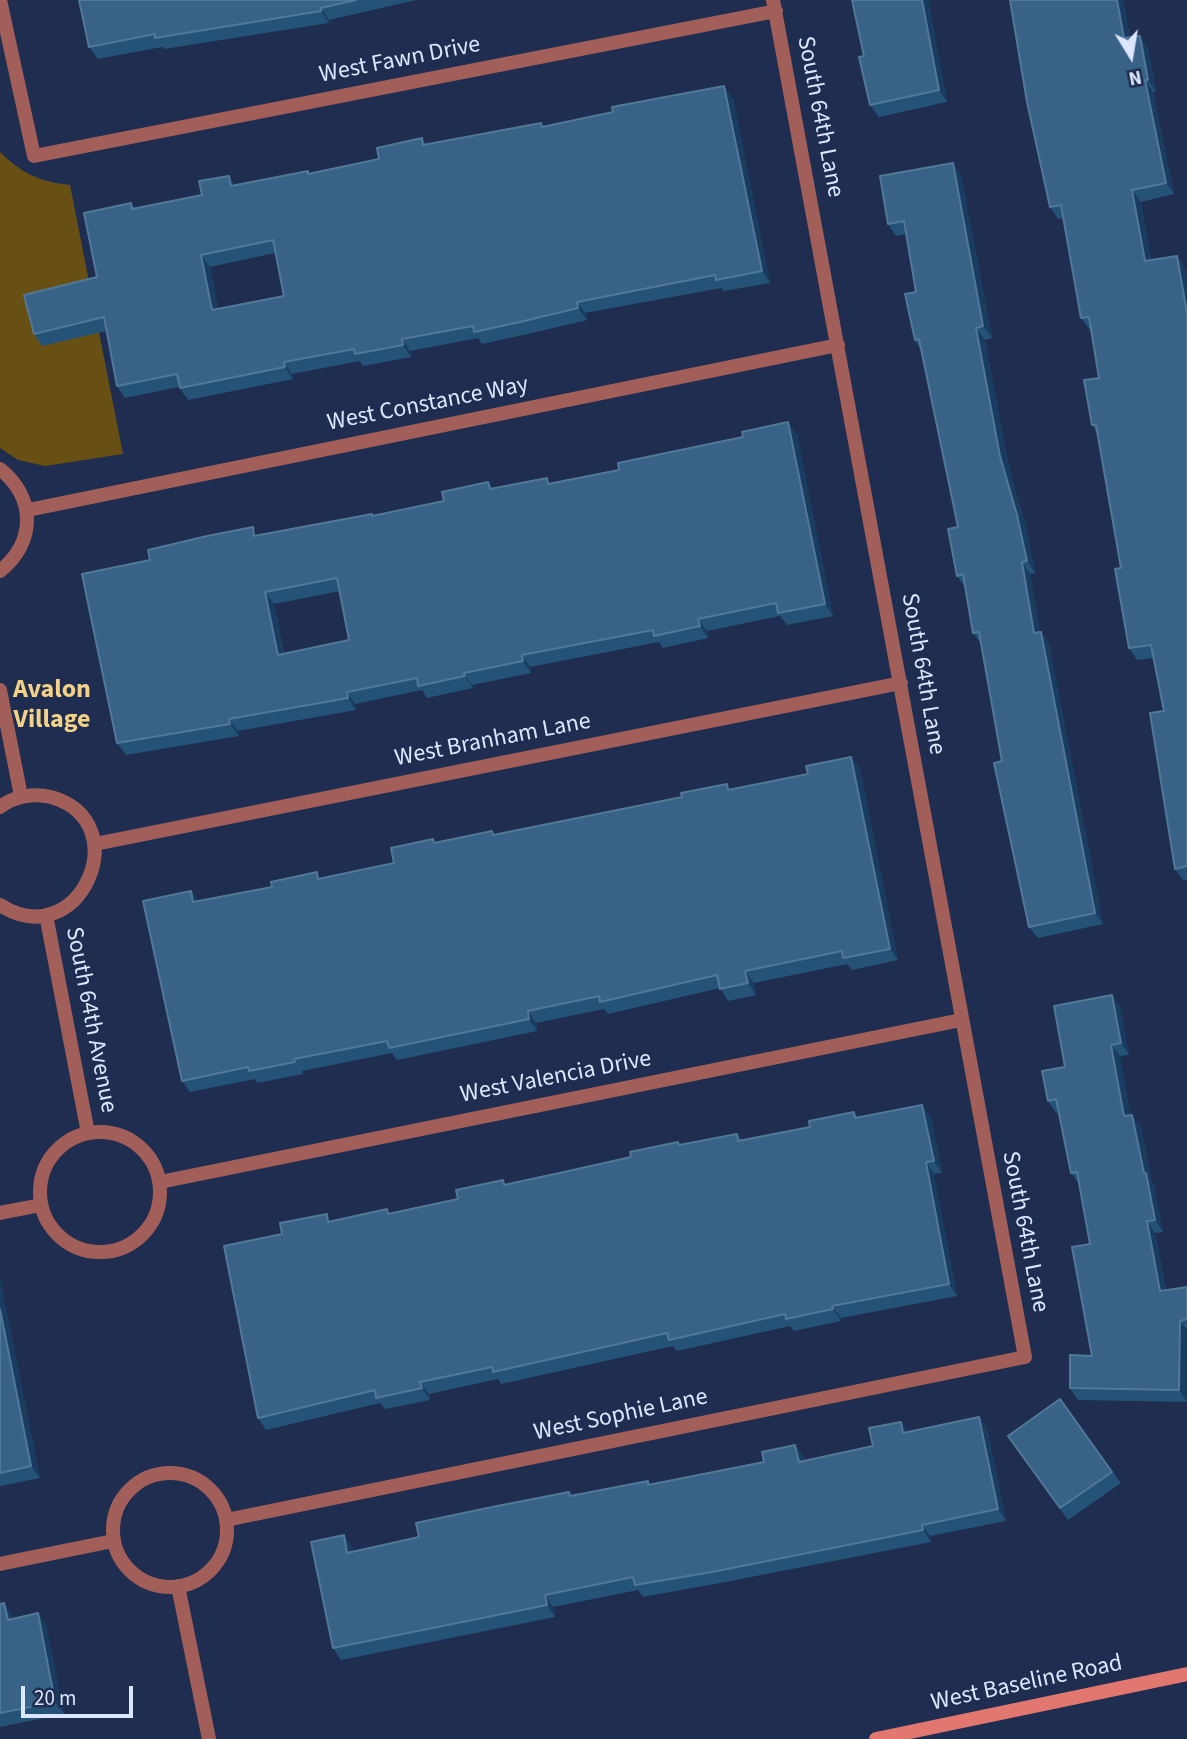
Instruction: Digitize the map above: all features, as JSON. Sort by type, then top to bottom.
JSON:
[{"type":"main road","name":"West Baseline Road","points":[[876,1739],[1187,1674]]},
{"type":"street","name":"West Fawn Drive","points":[[0,0],[34,156],[775,5]]},
{"type":"street","name":"South 64th Lane","points":[[775,5],[1024,1357]]},
{"type":"street","name":"West Constance Way","points":[[28,510],[838,345]]},
{"type":"street","points":[[0,469],[17,486],[28,510],[28,529],[23,547],[0,571]]},
{"type":"street","name":"West Branham Lane","points":[[95,844],[901,683]]},
{"type":"street","points":[[0,690],[21,796]]},
{"type":"street","points":[[0,807],[21,796],[49,797],[68,805],[83,819],[95,844],[95,863],[90,881],[79,897],[64,909],[46,915],[27,916],[0,905]]},
{"type":"street","name":"South 64th Avenue","points":[[46,915],[88,1133]]},
{"type":"street","name":"West Valencia Drive","points":[[160,1182],[961,1020]]},
{"type":"street","points":[[107,1132],[126,1137],[142,1148],[154,1163],[160,1182],[161,1202],[153,1222],[140,1238],[112,1251],[81,1250],[62,1240],[48,1224],[41,1205],[40,1186],[44,1167],[55,1152],[70,1140],[88,1133],[107,1132]]},
{"type":"street","points":[[0,1213],[41,1205]]},
{"type":"street","name":"West Sophie Lane","points":[[226,1520],[1024,1357]]},
{"type":"street","points":[[167,1473],[198,1481],[221,1504],[226,1520],[226,1538],[221,1555],[210,1570],[195,1580],[178,1586],[150,1583],[137,1576],[126,1567],[113,1541],[112,1525],[125,1495],[136,1484],[167,1473]]},
{"type":"street","points":[[0,1564],[113,1541]]},
{"type":"street","points":[[178,1586],[209,1739]]},
{"type":"shaded area","points":[[0,152],[32,175],[49,182],[70,185],[123,454],[45,466],[18,460],[0,448]]},
{"type":"building","points":[[79,0],[356,0],[321,8],[321,11],[155,38],[155,34],[89,47]]},
{"type":"building","points":[[852,0],[922,0],[939,90],[870,105],[859,57],[864,56]]},
{"type":"building","points":[[1010,0],[1117,0],[1124,38],[1140,36],[1148,80],[1145,80],[1166,183],[1132,190],[1145,261],[1177,256],[1187,313],[1187,866],[1175,869],[1150,713],[1164,711],[1151,645],[1129,648],[1115,569],[1121,568],[1096,425],[1092,425],[1084,380],[1099,378],[1089,317],[1081,318],[1061,205],[1050,207],[1027,102]]},
{"type":"building","points":[[724,86],[762,271],[716,280],[715,275],[577,302],[578,308],[474,332],[473,326],[402,339],[403,345],[355,354],[354,349],[284,362],[285,367],[180,388],[177,374],[117,386],[104,317],[34,334],[24,295],[97,277],[84,213],[131,203],[132,209],[202,195],[199,181],[229,176],[231,186],[308,171],[308,174],[379,159],[377,148],[422,138],[423,145],[541,123],[542,127],[613,112],[612,107]],"holes":[[[273,240],[284,296],[212,310],[201,255]]]},
{"type":"building","points":[[953,163],[983,326],[976,328],[1000,456],[1027,561],[1022,562],[1034,633],[1041,632],[1095,913],[1029,927],[994,763],[1002,761],[979,632],[973,633],[963,574],[957,576],[948,529],[958,527],[919,339],[915,340],[905,294],[916,292],[904,221],[888,224],[880,176]]},
{"type":"building","points":[[788,422],[825,604],[778,613],[776,603],[698,619],[700,626],[654,636],[653,630],[522,655],[523,661],[464,673],[465,676],[418,686],[417,678],[347,692],[348,698],[229,719],[230,724],[117,743],[82,574],[150,560],[148,550],[253,527],[254,536],[444,501],[442,492],[488,482],[490,489],[547,478],[548,484],[619,470],[618,463],[743,437],[742,432]],"holes":[[[337,578],[349,640],[278,655],[265,592]]]},
{"type":"building","points":[[851,757],[890,949],[843,958],[842,951],[745,971],[748,983],[720,989],[717,975],[600,1002],[599,996],[528,1011],[529,1019],[389,1048],[387,1041],[294,1059],[295,1062],[249,1071],[248,1067],[182,1081],[143,901],[191,891],[193,902],[272,887],[271,882],[317,872],[318,879],[394,863],[391,848],[433,839],[434,843],[492,831],[493,835],[682,797],[681,793],[727,784],[728,790],[808,774],[806,766]]},
{"type":"building","points":[[1112,995],[1121,1043],[1111,1045],[1124,1116],[1132,1115],[1146,1173],[1155,1220],[1147,1221],[1160,1291],[1187,1287],[1187,1319],[1180,1321],[1179,1390],[1070,1388],[1070,1355],[1092,1356],[1072,1247],[1090,1244],[1077,1172],[1071,1173],[1056,1099],[1048,1101],[1042,1071],[1065,1067],[1054,1006]]},
{"type":"building","points":[[922,1105],[934,1161],[926,1162],[949,1284],[832,1306],[833,1309],[786,1319],[785,1314],[669,1340],[667,1333],[493,1372],[492,1367],[420,1382],[422,1388],[376,1398],[375,1390],[258,1418],[224,1246],[282,1234],[280,1223],[327,1214],[328,1222],[387,1209],[388,1214],[458,1199],[456,1190],[503,1180],[504,1185],[631,1157],[630,1152],[678,1142],[679,1145],[737,1134],[738,1141],[810,1127],[809,1121],[854,1112],[855,1118]]},
{"type":"building","points":[[0,1309],[31,1466],[0,1473]]},
{"type":"building","points":[[1060,1399],[1112,1472],[1060,1508],[1008,1436]]},
{"type":"building","points":[[979,1417],[998,1509],[922,1525],[923,1530],[712,1572],[635,1585],[633,1577],[545,1595],[547,1605],[333,1648],[311,1542],[344,1535],[347,1553],[419,1537],[416,1523],[569,1492],[570,1496],[648,1481],[648,1485],[764,1462],[762,1452],[795,1445],[799,1462],[873,1446],[869,1428],[901,1422],[903,1433]]},
{"type":"building","points":[[4,1603],[8,1620],[38,1613],[55,1702],[0,1713],[0,1604]]},
{"type":"district","name":"Avalon Village","points":[[52,706]]}]
